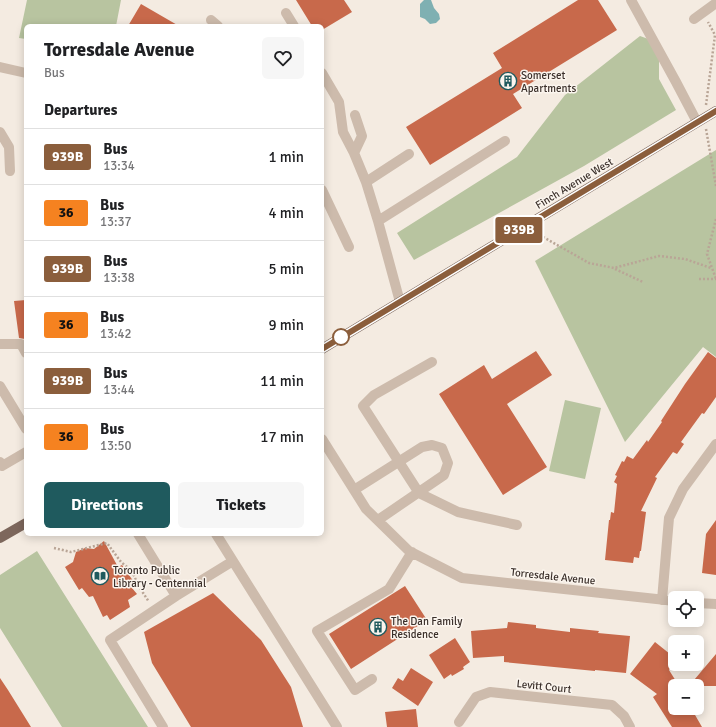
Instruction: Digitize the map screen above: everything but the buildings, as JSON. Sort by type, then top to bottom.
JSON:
[{"type":"main road","name":"Finch Avenue West","points":[[324,348],[716,111]]},
{"type":"main road","points":[[0,538],[24,524]]},
{"type":"street","points":[[631,0],[676,82],[700,120]]},
{"type":"street","points":[[694,19],[716,3]]},
{"type":"street","points":[[286,13],[293,24]]},
{"type":"street","points":[[0,67],[24,73]]},
{"type":"street","points":[[324,76],[339,102],[343,132],[354,153],[366,182],[400,302]]},
{"type":"street","points":[[354,153],[362,136],[355,115]]},
{"type":"street","points":[[0,132],[9,147],[10,171]]},
{"type":"street","points":[[378,221],[505,141]]},
{"type":"street","points":[[366,182],[409,154]]},
{"type":"street","points":[[324,194],[349,247]]},
{"type":"street","points":[[0,344],[20,344],[24,350]]},
{"type":"street","points":[[432,362],[374,395],[363,406],[419,492],[458,512],[517,525]]},
{"type":"street","points":[[0,386],[24,426]]},
{"type":"street","name":"Torresdale Avenue","points":[[324,442],[366,509],[412,552],[462,578],[668,600]]},
{"type":"street","points":[[662,600],[669,518],[683,489],[716,444]]},
{"type":"street","points":[[354,490],[422,447],[432,446],[442,448],[448,463],[444,476],[378,520]]},
{"type":"street","points":[[0,462],[2,466],[24,453]]},
{"type":"street","points":[[139,536],[176,596]]},
{"type":"street","points":[[217,536],[337,727]]},
{"type":"street","points":[[372,679],[355,690],[317,631],[389,589],[412,552]]},
{"type":"street","points":[[163,727],[110,640],[232,560]]},
{"type":"street","points":[[704,603],[716,604]]},
{"type":"street","name":"Levitt Court","points":[[459,722],[476,697],[490,692],[612,705],[624,716],[630,727]]},
{"type":"path","points":[[704,12],[714,35],[700,120],[716,186]]},
{"type":"path","points":[[699,279],[716,279],[707,254],[716,219]]},
{"type":"path","points":[[525,227],[589,263],[614,268],[643,282]]},
{"type":"path","points":[[614,268],[659,256],[685,259],[711,268]]},
{"type":"path","points":[[54,548],[71,552],[107,543],[121,562],[132,571],[138,585],[154,610]]},
{"type":"green space","points":[[27,0],[121,0],[116,24],[24,24],[24,39],[19,38]]},
{"type":"green space","points":[[640,36],[651,40],[659,58],[659,79],[676,110],[584,166],[414,260],[397,233],[517,157],[565,95]]},
{"type":"green space","points":[[716,150],[716,357],[703,347],[625,442],[535,261]]},
{"type":"green space","points":[[565,400],[601,408],[585,479],[549,471]]},
{"type":"green space","points":[[37,551],[148,727],[62,727],[0,628],[0,575]]},
{"type":"water","points":[[424,0],[431,0],[434,8],[439,14],[440,19],[436,23],[430,24],[425,19],[420,17],[420,4]]},
{"type":"bus line","name":"939B","points":[[324,348],[716,111]]},
{"type":"place","name":"Somerset Apartments","points":[[508,81]]},
{"type":"place","name":"Toronto Public Library - Centennial","points":[[100,576]]},
{"type":"place","name":"The Dan Family Residence","points":[[378,627]]}]
